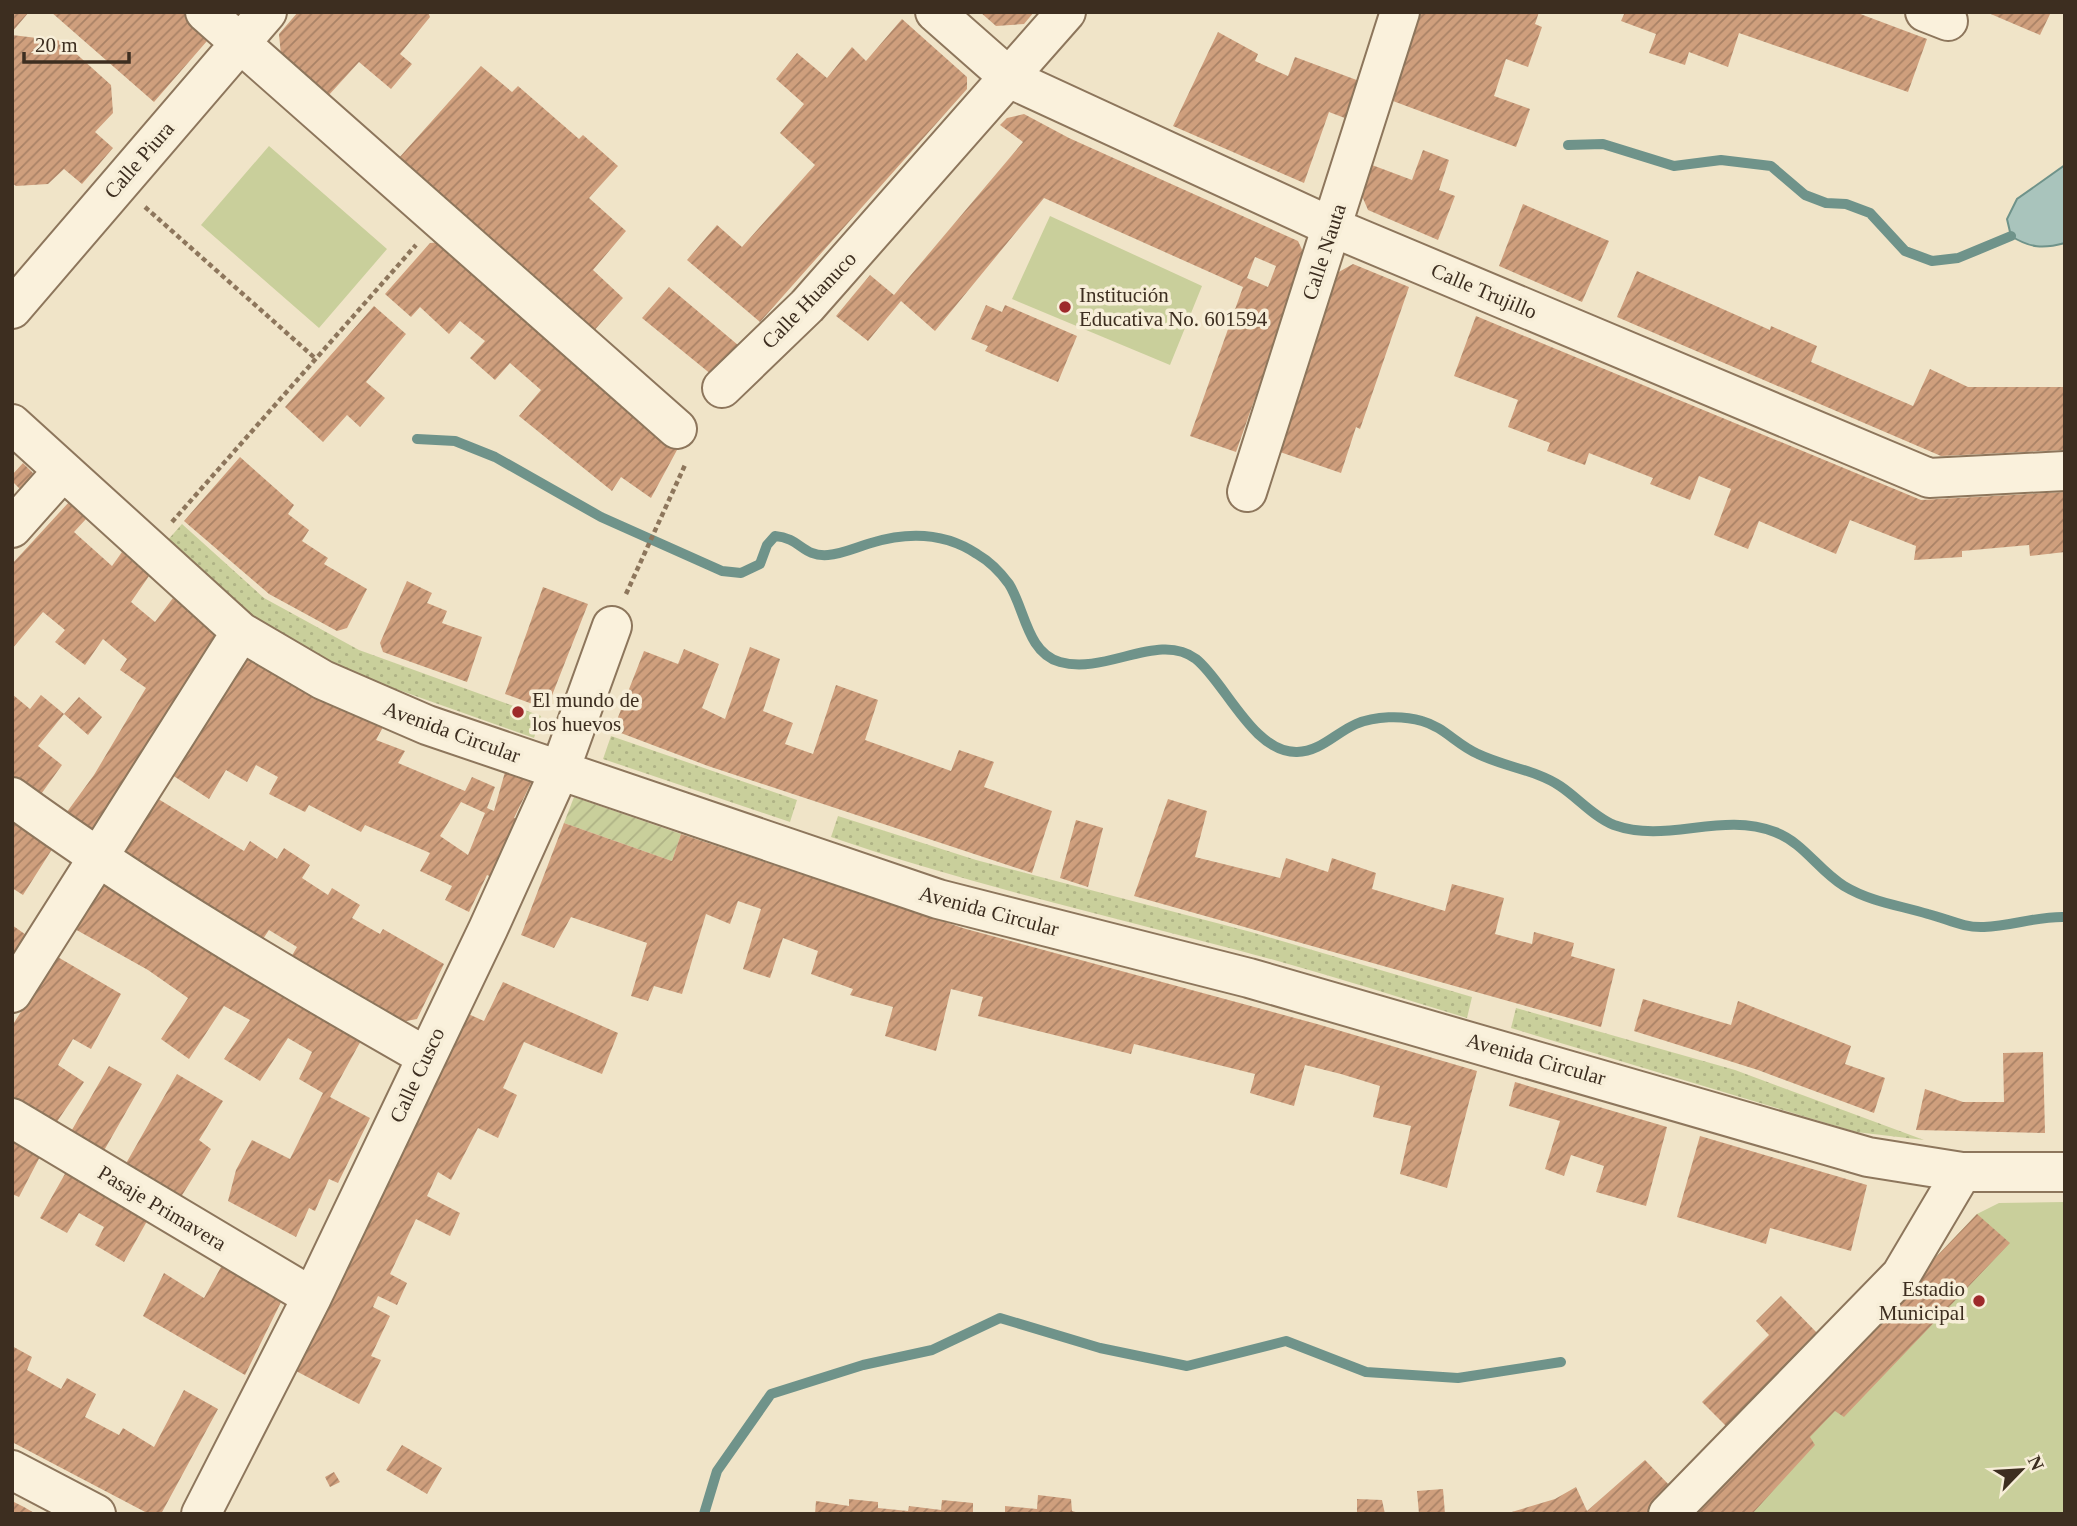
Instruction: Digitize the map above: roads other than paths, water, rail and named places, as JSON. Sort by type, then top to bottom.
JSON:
[{"type":"street","points":[[205,12],[682,445]]},
{"type":"street","name":"Calle Piura","points":[[12,309],[267,12]]},
{"type":"street","name":"Calle Trujillo","points":[[935,12],[1011,79],[1332,227],[1929,478],[2065,471]]},
{"type":"street","name":"Calle Huanuco","points":[[722,388],[807,306],[1011,79],[1066,12]]},
{"type":"street","name":"Calle Nauta","points":[[1247,492],[1400,12]]},
{"type":"street","name":"Avenida Circular","points":[[12,424],[241,632],[278,656],[361,698],[560,770],[938,899],[1262,982],[1868,1157],[1962,1172],[2065,1172]]},
{"type":"street","points":[[12,528],[62,472]]},
{"type":"street","name":"Calle Cusco","points":[[201,1514],[313,1297],[560,770],[612,626]]},
{"type":"street","points":[[12,993],[99,860],[241,632]]},
{"type":"street","points":[[12,797],[99,860],[252,957],[425,1056]]},
{"type":"street","name":"Pasaje Primavera","points":[[12,1118],[313,1297]]},
{"type":"street","points":[[1668,1514],[1901,1275],[1962,1172]]},
{"type":"street","points":[[12,1470],[96,1514]]},
{"type":"water","points":[[2065,165],[2065,243],[2037,246],[2011,236],[2007,219],[2017,199]]},
{"type":"waterway","points":[[1568,145],[1603,144],[1674,166],[1721,160],[1771,166],[1805,195],[1826,203],[1846,204],[1870,213],[1905,251],[1932,261],[1958,258],[2011,236]]},
{"type":"waterway","points":[[417,439],[455,441],[495,457],[601,517],[722,571],[741,573],[760,564],[767,545],[775,536],[791,540],[819,555],[839,553],[898,537],[925,536],[952,541],[981,557],[1009,584],[1034,640],[1040,650],[1049,657],[1060,662],[1078,664],[1166,649],[1181,652],[1196,659],[1253,729],[1281,749],[1297,752],[1313,749],[1356,724],[1372,719],[1414,719],[1437,727],[1478,754],[1551,781],[1614,825],[1654,831],[1755,826],[1785,837],[1835,880],[1854,891],[1875,900],[1969,926],[1984,927],[2065,917]]},
{"type":"waterway","points":[[704,1514],[717,1471],[771,1394],[863,1365],[932,1350],[1000,1318],[1100,1348],[1187,1366],[1286,1341],[1366,1372],[1458,1378],[1561,1362]]},
{"type":"place","name":"Institución Educativa No. 601594","points":[[1065,307]]},
{"type":"place","name":"El mundo de los huevos","points":[[518,712]]},
{"type":"place","name":"Estadio Municipal","points":[[1979,1301]]}]
